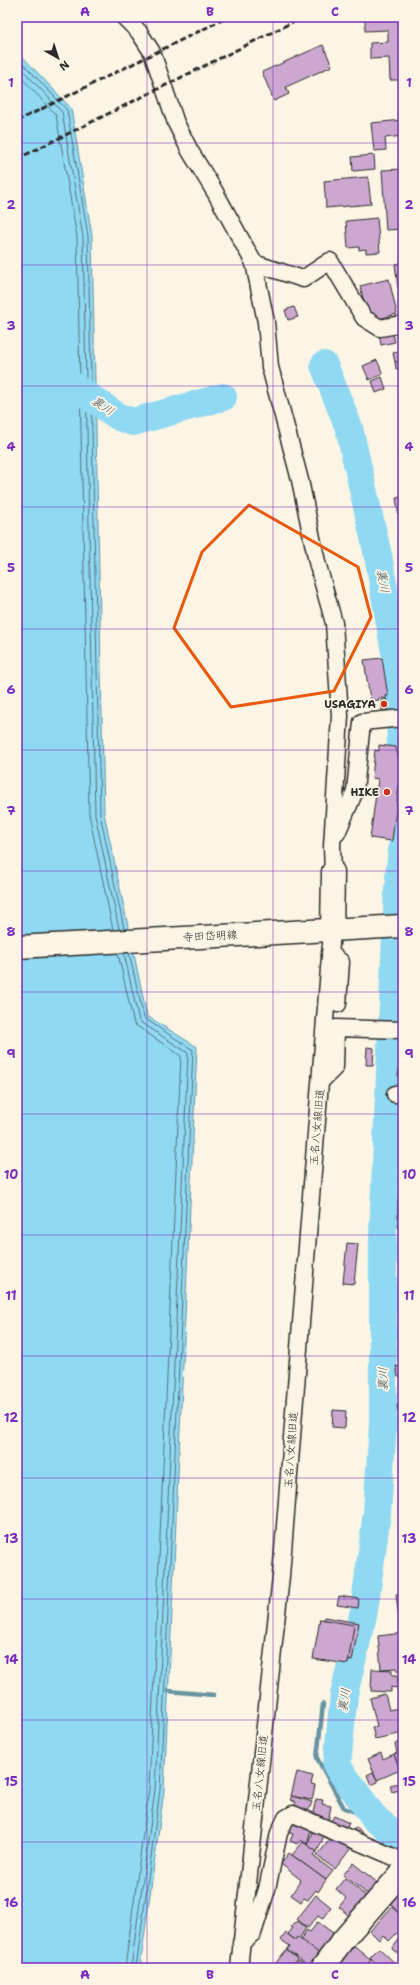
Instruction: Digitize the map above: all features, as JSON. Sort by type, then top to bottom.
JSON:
[{"type":"main road","points":[[332,931],[333,872]]},
{"type":"main road","name":"寺田岱明線","points":[[17,947],[403,926]]},
{"type":"main road","points":[[322,1968],[343,1940],[403,1871]]},
{"type":"street","points":[[124,17],[139,32],[152,52],[176,123],[190,151],[215,192],[254,263],[266,322],[270,367],[300,480],[316,562],[334,623],[340,716],[332,846],[333,872]]},
{"type":"street","points":[[254,263],[303,279],[330,261],[364,318],[380,328],[403,324]]},
{"type":"street","points":[[332,846],[355,791],[362,722],[397,719]]},
{"type":"street","name":"玉名八女線旧道","points":[[239,1968],[281,1576],[332,931]]},
{"type":"street","points":[[321,1081],[335,1067],[336,1028],[341,962],[330,953]]},
{"type":"street","points":[[336,1028],[400,1029]]},
{"type":"street","points":[[241,1943],[253,1932],[267,1889],[280,1833],[286,1818],[293,1814],[403,1861]]},
{"type":"highlighted area","points":[[249,505],[358,567],[371,617],[334,691],[231,707],[174,628],[202,552]]},
{"type":"water","points":[[17,51],[71,108],[92,236],[104,813],[147,1016],[197,1047],[164,1791],[140,1968],[17,1968]]},
{"type":"building","points":[[403,17],[403,80],[390,80],[389,58],[370,59],[370,43],[388,42],[388,30],[365,31],[365,18]]},
{"type":"building","points":[[323,45],[332,66],[286,87],[289,94],[274,101],[262,72]]},
{"type":"building","points":[[403,120],[403,136],[385,138],[386,150],[374,151],[371,123]]},
{"type":"building","points":[[374,155],[375,169],[353,171],[352,157]]},
{"type":"building","points":[[403,169],[403,229],[386,230],[382,170]]},
{"type":"building","points":[[368,177],[371,204],[326,208],[324,181]]},
{"type":"building","points":[[377,218],[380,252],[366,253],[366,249],[359,250],[359,247],[348,248],[346,221]]},
{"type":"building","points":[[403,263],[403,287],[398,288],[395,264]]},
{"type":"building","points":[[389,279],[397,314],[378,319],[377,314],[371,315],[365,306],[360,286]]},
{"type":"building","points":[[294,307],[298,317],[288,320],[285,310]]},
{"type":"building","points":[[392,330],[395,342],[381,345],[379,333]]},
{"type":"building","points":[[403,351],[403,361],[395,362],[393,353]]},
{"type":"building","points":[[377,360],[383,374],[369,380],[363,366]]},
{"type":"building","points":[[403,361],[403,368],[396,369],[395,362]]},
{"type":"building","points":[[382,377],[386,389],[376,393],[372,381]]},
{"type":"building","points":[[403,497],[403,517],[399,517],[396,498]]},
{"type":"building","points":[[382,658],[388,696],[386,696],[386,699],[379,698],[379,700],[373,701],[373,699],[370,699],[364,660]]},
{"type":"building","name":"USAGIYA","points":[[381,700],[387,700],[388,709],[382,710]]},
{"type":"building","name":"HIKE","points":[[379,745],[396,747],[401,769],[392,841],[370,838],[378,779],[372,778],[375,750],[379,751]]},
{"type":"building","points":[[367,1047],[374,1048],[373,1065],[366,1065]]},
{"type":"building","points":[[399,1067],[403,1068],[403,1076],[398,1076]]},
{"type":"building","points":[[398,1200],[403,1200],[403,1227],[398,1227]]},
{"type":"building","points":[[347,1243],[358,1244],[354,1284],[343,1283]]},
{"type":"building","points":[[396,1366],[403,1367],[403,1377],[398,1377]]},
{"type":"building","points":[[403,1404],[403,1411],[398,1412],[397,1405]]},
{"type":"building","points":[[333,1410],[346,1411],[345,1428],[332,1427]]},
{"type":"building","points":[[403,1593],[403,1629],[400,1629],[396,1594]]},
{"type":"building","points":[[339,1596],[359,1599],[358,1608],[337,1605]]},
{"type":"building","points":[[324,1617],[359,1623],[352,1661],[334,1658],[334,1655],[318,1652]]},
{"type":"building","points":[[320,1619],[354,1625],[348,1664],[313,1659]]},
{"type":"building","points":[[403,1633],[403,1671],[397,1671],[397,1668],[381,1669],[378,1636]]},
{"type":"building","points":[[372,1669],[392,1670],[392,1675],[398,1675],[397,1688],[391,1687],[391,1692],[371,1691]]},
{"type":"building","points":[[385,1694],[389,1710],[403,1707],[403,1733],[375,1739],[372,1727],[377,1726],[370,1698]]},
{"type":"building","points":[[403,1741],[403,1763],[398,1765],[394,1754],[397,1753],[395,1744]]},
{"type":"building","points":[[381,1753],[383,1759],[394,1754],[400,1770],[377,1780],[368,1759]]},
{"type":"building","points":[[297,1772],[313,1776],[311,1784],[315,1785],[312,1800],[291,1796]]},
{"type":"building","points":[[373,1772],[378,1782],[371,1785],[367,1775]]},
{"type":"building","points":[[403,1782],[403,1789],[392,1792],[390,1785]]},
{"type":"building","points":[[292,1796],[312,1802],[307,1814],[293,1808],[296,1802],[290,1800]]},
{"type":"building","points":[[316,1799],[323,1800],[322,1804],[331,1806],[328,1822],[312,1818]]},
{"type":"building","points":[[334,1816],[349,1823],[345,1831],[330,1823]]},
{"type":"building","points":[[298,1819],[312,1825],[307,1844],[301,1840],[297,1844],[290,1841],[293,1834],[287,1832],[291,1823],[296,1825]]},
{"type":"building","points":[[357,1827],[363,1834],[357,1840],[350,1832]]},
{"type":"building","points":[[314,1828],[325,1833],[317,1852],[307,1845]]},
{"type":"building","points":[[331,1838],[336,1842],[339,1838],[351,1848],[335,1869],[317,1856]]},
{"type":"building","points":[[303,1842],[317,1852],[313,1856],[333,1871],[326,1880],[292,1855]]},
{"type":"building","points":[[289,1853],[326,1880],[318,1892],[316,1890],[308,1900],[304,1898],[301,1902],[291,1895],[301,1880],[281,1864]]},
{"type":"building","points":[[353,1863],[379,1884],[370,1896],[343,1875]]},
{"type":"building","points":[[345,1878],[369,1899],[350,1917],[339,1907],[346,1898],[336,1889]]},
{"type":"building","points":[[400,1892],[403,1894],[403,1916],[389,1903]]},
{"type":"building","points":[[316,1895],[331,1907],[322,1919],[318,1916],[308,1928],[297,1919]]},
{"type":"building","points":[[392,1907],[403,1918],[403,1927],[389,1941],[383,1935],[379,1940],[370,1931]]},
{"type":"building","points":[[298,1921],[306,1928],[299,1939],[297,1937],[295,1940],[288,1934],[293,1928],[291,1927]]},
{"type":"building","points":[[318,1922],[337,1936],[321,1955],[300,1940],[307,1930],[310,1932]]},
{"type":"building","points":[[286,1933],[295,1940],[297,1937],[320,1954],[310,1967],[287,1950],[290,1946],[281,1940]]},
{"type":"building","points":[[403,1934],[403,1958],[392,1949]]},
{"type":"building","points":[[351,1943],[372,1959],[366,1965],[368,1966],[366,1968],[338,1968],[334,1965]]},
{"type":"building","points":[[379,1948],[400,1968],[380,1968],[370,1957]]},
{"type":"building","points":[[286,1950],[297,1959],[291,1968],[272,1968]]},
{"type":"building","points":[[298,1960],[307,1966],[306,1968],[293,1968]]},
{"type":"waterway","name":"裏川","points":[[17,348],[119,417],[133,422],[223,397]]},
{"type":"waterway","name":"裏川","points":[[324,365],[349,428],[378,555],[398,669],[403,791],[403,841],[399,876]]},
{"type":"waterway","name":"裏川","points":[[398,889],[383,1233],[383,1424],[377,1513],[364,1611],[344,1694],[337,1766],[375,1819],[403,1840]]},
{"type":"waterway","points":[[168,1691],[214,1695]]},
{"type":"waterway","points":[[323,1704],[317,1758],[344,1808],[375,1819]]},
{"type":"railway","points":[[17,121],[228,17]]},
{"type":"railway","points":[[17,159],[303,17]]},
{"type":"place","name":"USAGIYA","points":[[384,704]]},
{"type":"place","name":"HIKE","points":[[387,792]]}]
